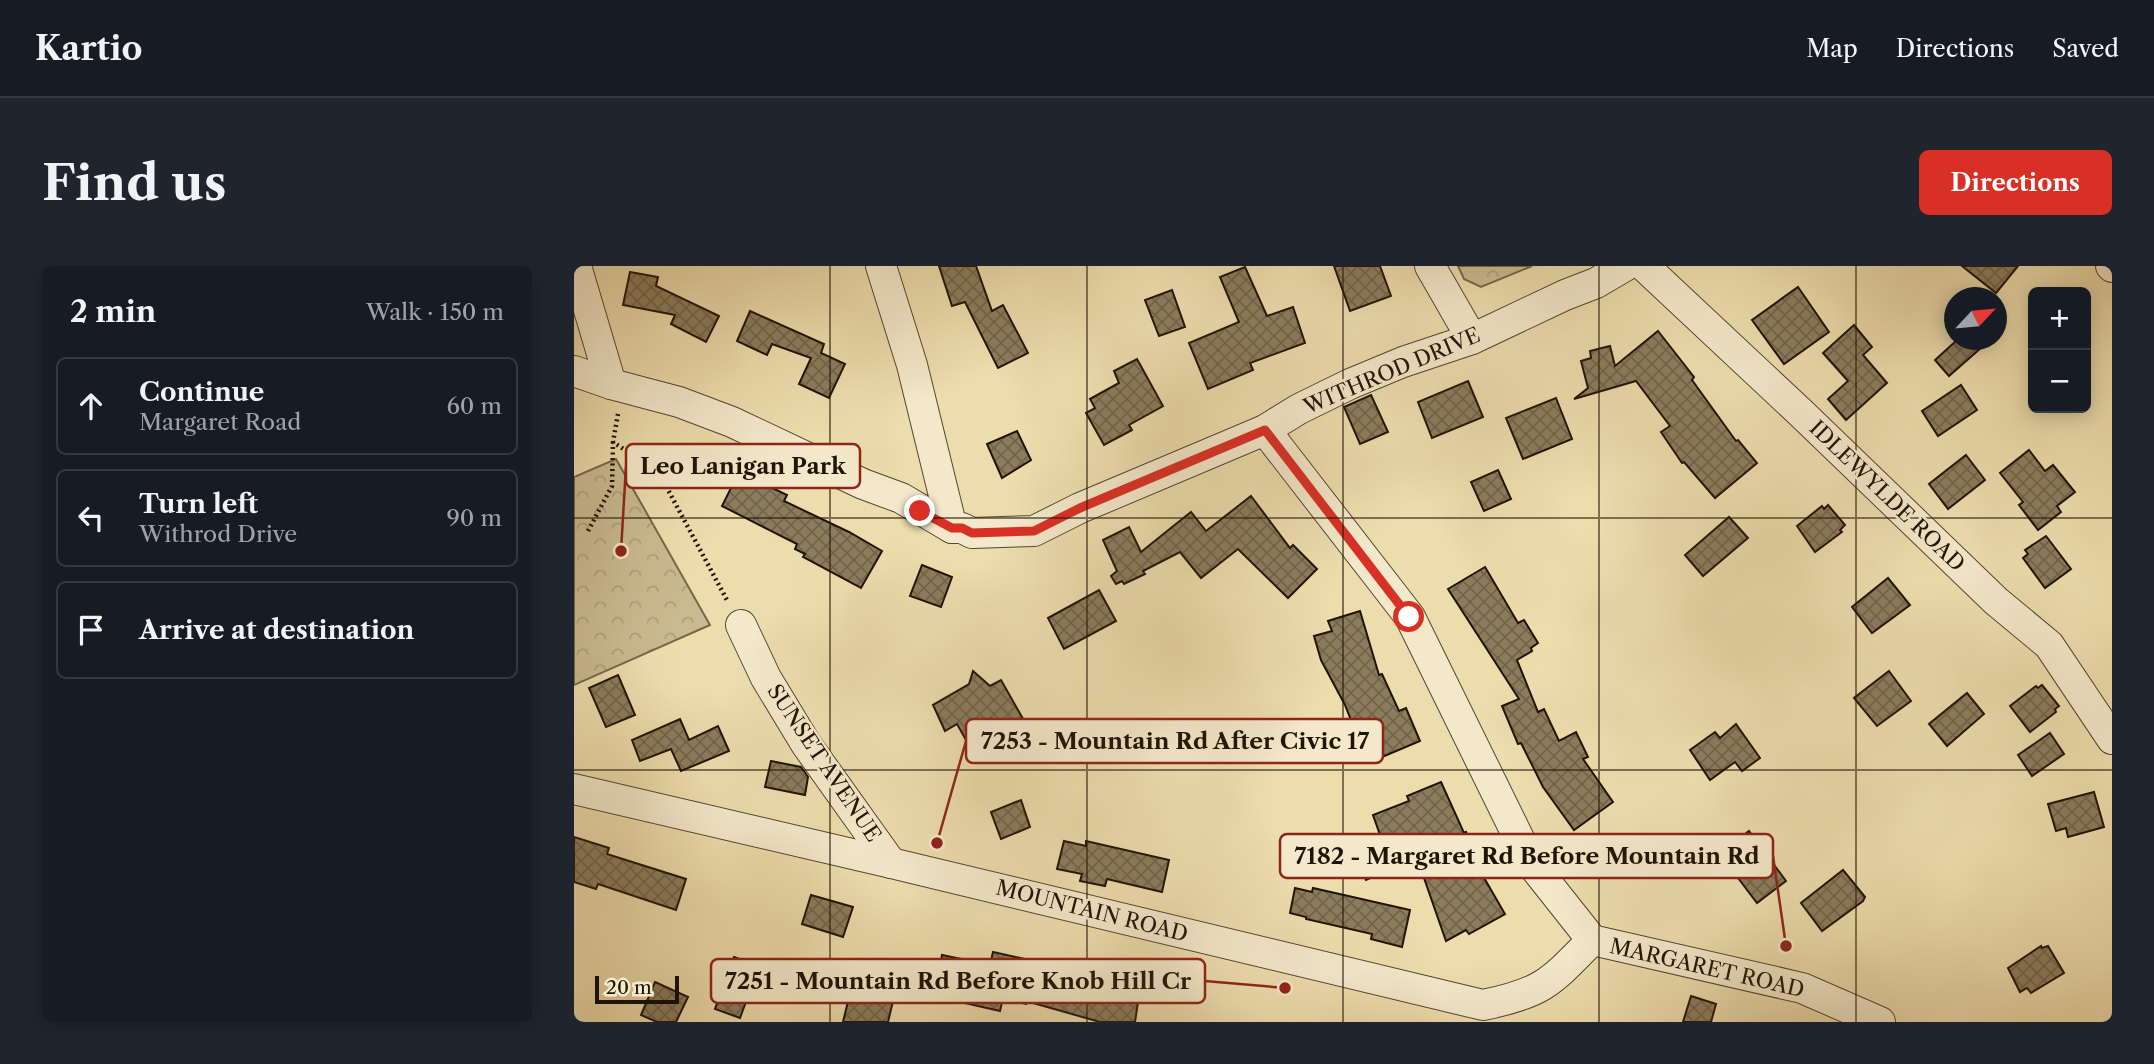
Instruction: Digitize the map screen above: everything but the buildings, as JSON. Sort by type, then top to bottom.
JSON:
[{"type":"street","points":[[576,266],[611,384]]},
{"type":"street","points":[[881,266],[912,365],[952,528]]},
{"type":"street","points":[[1430,266],[1472,339]]},
{"type":"street","name":"WITHROD DRIVE","points":[[574,371],[679,402],[732,422],[863,484],[901,498],[952,528],[962,528],[972,533],[1034,531],[1080,508],[1265,430],[1350,384],[1403,362],[1472,339],[1595,283],[1625,266]]},
{"type":"street","name":"IDLEWYLDE ROAD","points":[[1644,266],[1811,422],[1996,601],[2049,645],[2112,738]]},
{"type":"street","name":"MARGARET ROAD","points":[[1265,430],[1409,617],[1531,863],[1592,940],[1802,988],[1826,1010],[1880,1022]]},
{"type":"street","name":"SUNSET AVENUE","points":[[741,625],[766,678],[806,744],[891,863]]},
{"type":"street","name":"MOUNTAIN ROAD","points":[[574,789],[1483,1005],[1497,1012],[1551,981],[1592,940]]},
{"type":"path","points":[[588,531],[612,486],[613,442],[619,403],[611,384]]},
{"type":"path","points":[[613,442],[659,473],[741,625]]},
{"type":"green space","points":[[1458,266],[1532,266],[1481,287],[1464,279]]},
{"type":"green space","points":[[616,459],[710,625],[574,685],[574,477]]},
{"type":"place","name":"Leo Lanigan Park","points":[[621,551]]},
{"type":"place","name":"7253 - Mountain Rd After Civic 17","points":[[937,843]]},
{"type":"place","name":"7182 - Margaret Rd Before Mountain Rd","points":[[1786,946]]},
{"type":"place","name":"7251 - Mountain Rd Before Knob Hill Cr","points":[[1285,988]]},
{"type":"route","points":[[920,511],[952,528],[962,528],[972,533],[1034,531],[1080,508],[1265,430],[1409,617]]}]
